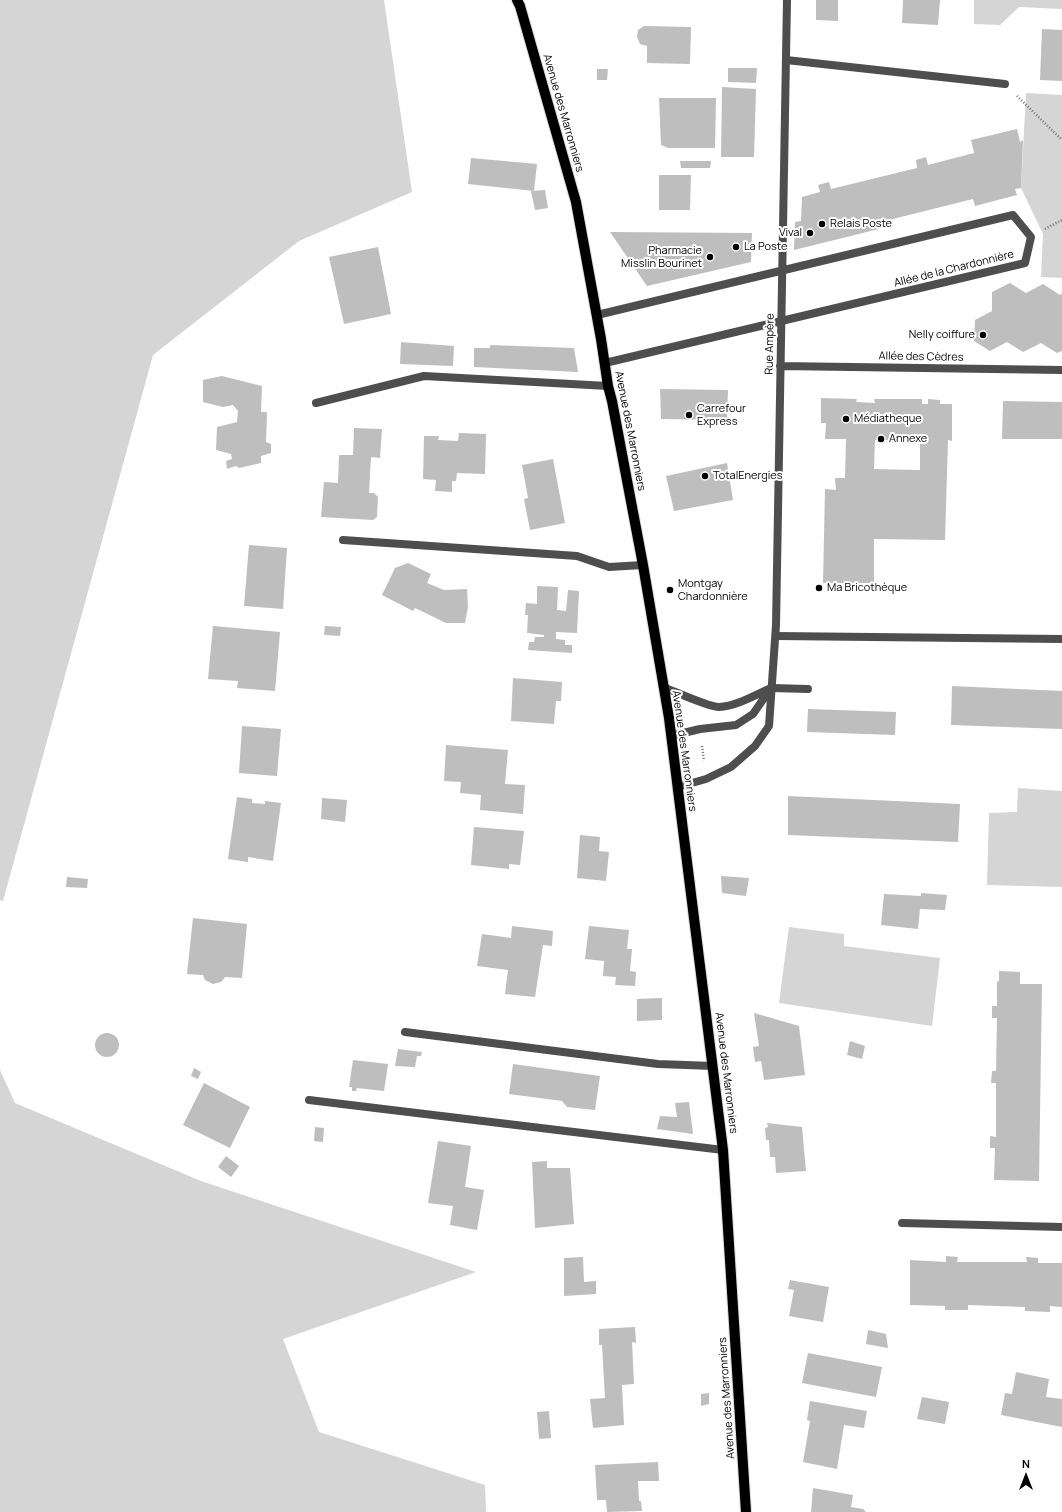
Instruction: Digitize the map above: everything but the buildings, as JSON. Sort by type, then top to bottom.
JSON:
[{"type":"main road","name":"Avenue des Marronniers","points":[[520,2],[576,202],[608,386],[643,565],[671,736],[723,1150],[746,1512]]},
{"type":"street","name":"Rue Ampère","points":[[678,787],[706,779],[731,766],[755,746],[769,726],[776,636],[787,0]]},
{"type":"street","points":[[786,60],[1005,84]]},
{"type":"street","name":"Allée de la Chardonnière","points":[[596,315],[1013,215],[1031,237],[1025,263],[605,363]]},
{"type":"street","name":"Allée des Cèdres","points":[[780,366],[1062,370]]},
{"type":"street","points":[[316,403],[424,376],[608,386]]},
{"type":"street","points":[[343,540],[577,556],[609,567],[643,565]]},
{"type":"street","points":[[776,636],[1062,638]]},
{"type":"street","points":[[663,687],[718,707],[742,701],[772,688],[808,689]]},
{"type":"street","points":[[671,736],[700,729],[736,725],[754,714],[772,688]]},
{"type":"street","points":[[406,1032],[658,1064],[713,1066]]},
{"type":"street","points":[[309,1100],[723,1150]]},
{"type":"street","points":[[902,1223],[1062,1227]]},
{"type":"path","points":[[1005,84],[1062,140]]},
{"type":"shaded area","points":[[0,0],[384,0],[412,192],[299,241],[153,355],[3,901],[0,900]]},
{"type":"shaded area","points":[[974,0],[1062,0],[1062,9],[1019,7],[1000,25],[974,24]]},
{"type":"shaded area","points":[[1026,93],[1062,95],[1062,278],[1041,277],[1043,234],[1021,188]]},
{"type":"shaded area","points":[[1018,788],[1062,791],[1062,887],[987,885],[989,813],[1017,812]]},
{"type":"shaded area","points":[[789,927],[844,934],[844,946],[940,958],[932,1026],[779,1003]]},
{"type":"shaded area","points":[[0,1070],[15,1103],[201,1181],[476,1272],[283,1339],[319,1432],[485,1485],[486,1512],[0,1512]]},
{"type":"place","name":"Relais Poste","points":[[822,224]]},
{"type":"place","name":"Vival","points":[[810,233]]},
{"type":"place","name":"La Poste","points":[[736,247]]},
{"type":"place","name":"Pharmacie Misslin Bourinet","points":[[710,257]]},
{"type":"place","name":"Nelly coiffure","points":[[983,335]]},
{"type":"place","name":"Carrefour Express","points":[[689,415]]},
{"type":"place","name":"Médiatheque","points":[[846,419]]},
{"type":"place","name":"Annexe","points":[[881,439]]},
{"type":"place","name":"TotalEnergies","points":[[705,476]]},
{"type":"place","name":"Ma Bricothèque","points":[[819,588]]},
{"type":"place","name":"Montgay Chardonnière","points":[[670,590]]}]
